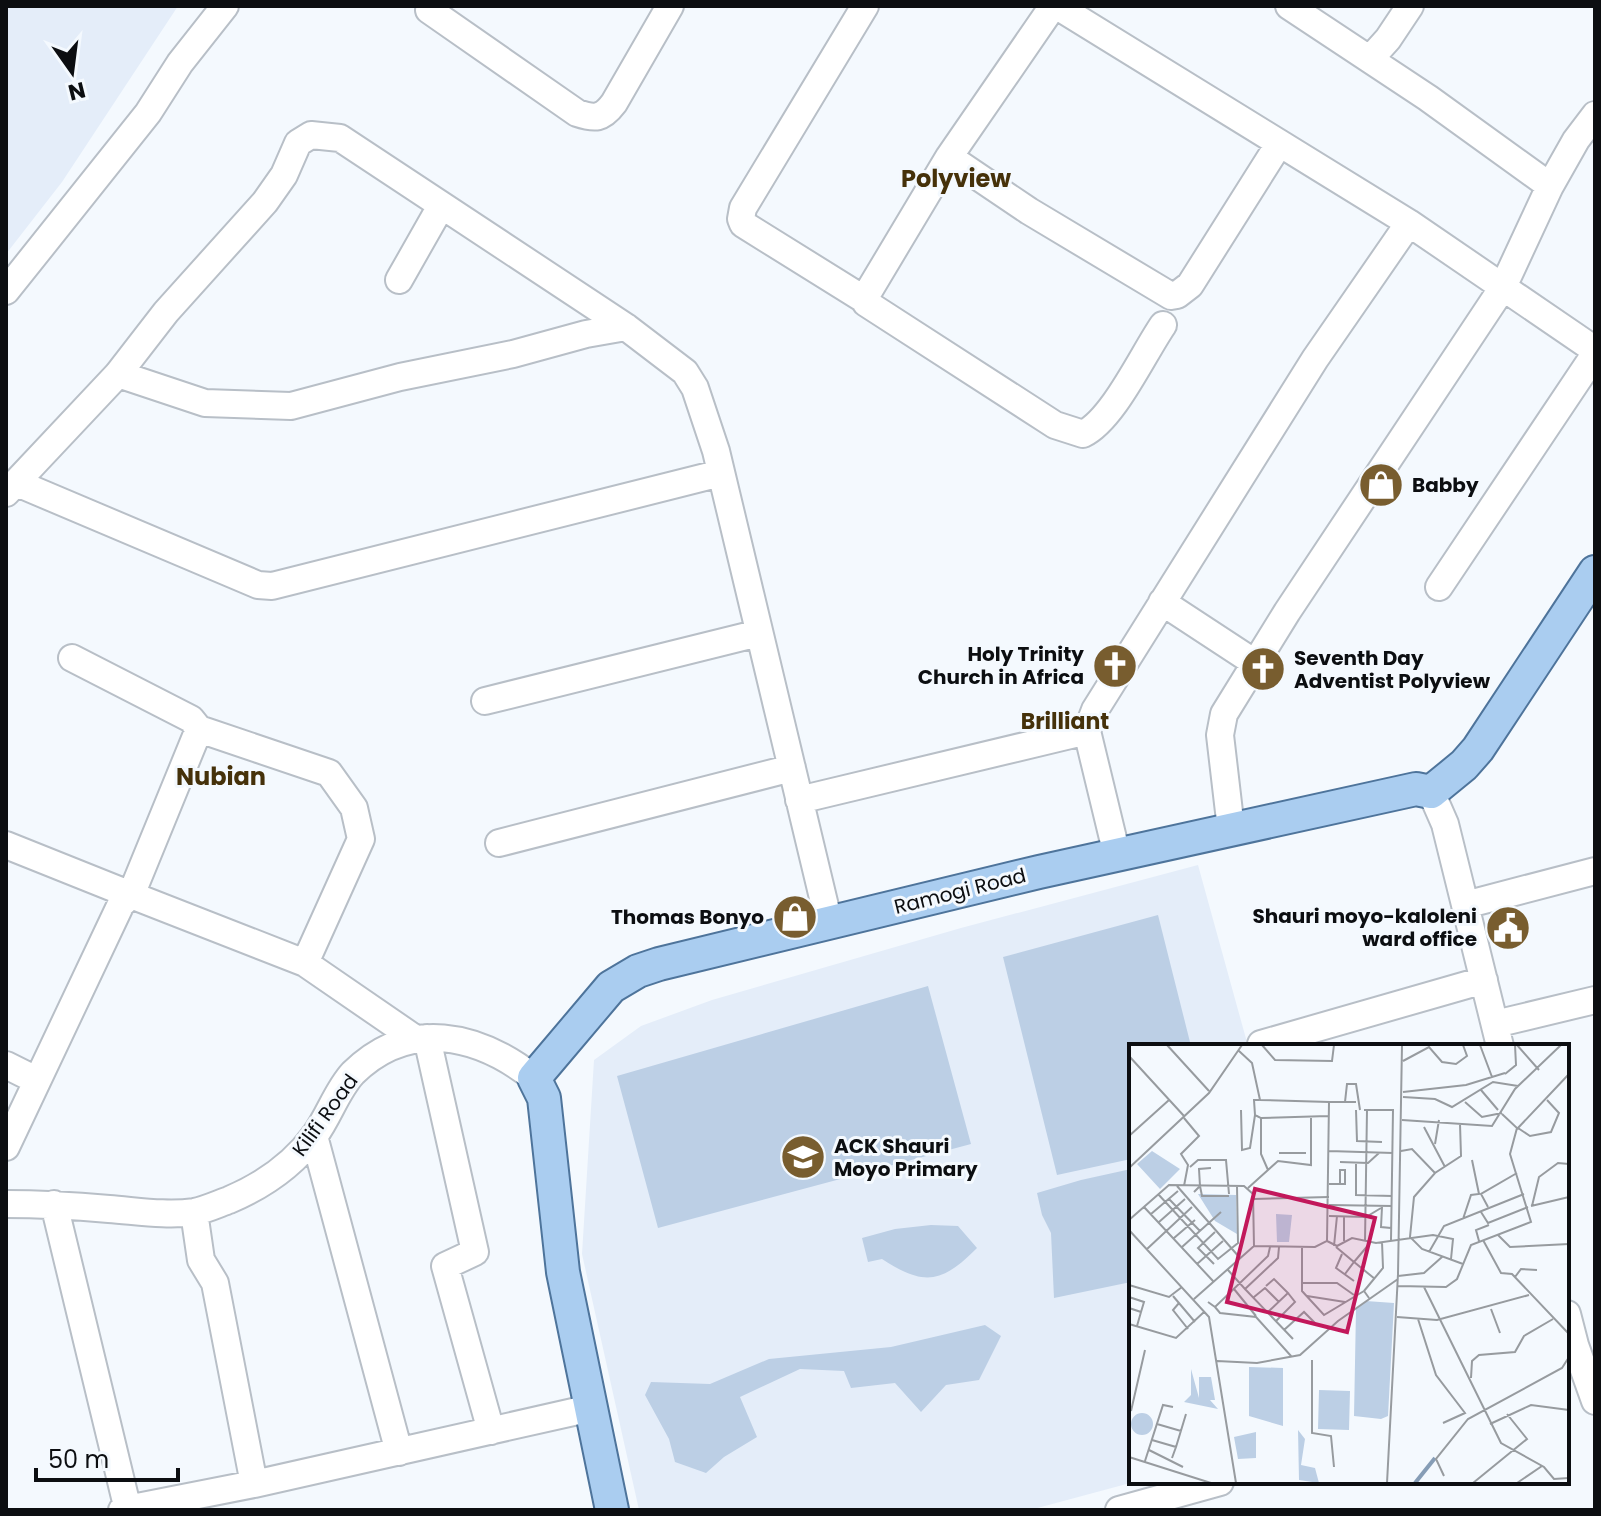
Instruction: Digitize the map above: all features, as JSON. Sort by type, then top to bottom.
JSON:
[{"type":"main road","points":[[1431,792],[1478,749],[1590,591]]},
{"type":"main road","name":"Ramogi Road","points":[[534,1078],[611,987],[638,971],[1231,829],[1416,789],[1431,792]]},
{"type":"main road","points":[[534,1078],[544,1098],[563,1272],[612,1510]]},
{"type":"street","points":[[6,291],[148,113],[180,63],[225,6]]},
{"type":"street","points":[[429,10],[577,113],[592,118],[606,114],[614,103],[670,6]]},
{"type":"street","points":[[865,6],[750,195],[743,208],[743,224],[1055,425],[1083,434],[1093,429],[1112,407],[1163,325]]},
{"type":"street","points":[[865,300],[949,157],[1055,6],[1084,14],[1279,144],[1409,223],[1595,352],[1439,587]]},
{"type":"street","points":[[1289,6],[1550,186]]},
{"type":"street","points":[[1370,59],[1410,6]]},
{"type":"street","points":[[1231,829],[1220,726],[1224,714],[1503,287],[1550,186],[1595,115]]},
{"type":"street","points":[[721,473],[272,586],[258,585],[11,488],[118,374],[166,312],[265,202],[284,175],[298,143],[311,135],[340,138],[626,327],[685,372],[695,388],[721,473],[829,923]]},
{"type":"street","points":[[949,157],[1029,211],[1171,296],[1190,285],[1279,144]]},
{"type":"street","points":[[399,280],[441,206]]},
{"type":"street","points":[[1117,855],[1087,731],[1095,710],[1315,359],[1409,223]]},
{"type":"street","points":[[118,374],[205,403],[291,406],[400,377],[626,327]]},
{"type":"street","points":[[1162,602],[1255,663]]},
{"type":"street","points":[[485,701],[759,633]]},
{"type":"street","points":[[72,658],[191,719],[199,729],[329,773],[354,808],[361,839],[305,963]]},
{"type":"street","points":[[6,1147],[121,904],[131,895],[199,729]]},
{"type":"street","points":[[799,800],[1087,731]]},
{"type":"street","points":[[499,843],[792,768]]},
{"type":"street","points":[[1431,792],[1445,824],[1497,1035],[1595,1000]]},
{"type":"street","points":[[6,845],[305,963],[422,1039],[475,1252],[445,1266],[491,1431]]},
{"type":"street","points":[[1465,905],[1595,871]]},
{"type":"street","points":[[1261,1044],[1484,980]]},
{"type":"street","name":"Kilifi Road","points":[[6,1204],[54,1204],[154,1213],[194,1212],[257,1187],[287,1166],[314,1136],[350,1076],[373,1056],[422,1039],[461,1039],[509,1058],[534,1078]]},
{"type":"street","points":[[6,1065],[36,1080]]},
{"type":"street","points":[[314,1136],[399,1452]]},
{"type":"street","points":[[54,1204],[126,1509],[254,1484],[591,1408]]},
{"type":"street","points":[[194,1212],[201,1260],[215,1283],[254,1484]]},
{"type":"street","points":[[1569,1323],[1583,1389]]},
{"type":"street","points":[[1119,1510],[1213,1484]]},
{"type":"shaded area","points":[[6,6],[178,6],[62,182],[6,254]]},
{"type":"shaded area","name":"ACK Shauri Moyo Primary","points":[[1198,865],[1247,1044],[1129,1044],[1129,1483],[1030,1510],[639,1510],[582,1254],[594,1060],[641,1026],[712,1000],[961,928]]},
{"type":"shaded area","points":[[1158,915],[1190,1044],[1129,1044],[1129,1159],[1057,1175],[1003,957]]},
{"type":"shaded area","points":[[928,986],[971,1144],[658,1228],[617,1076]]},
{"type":"shaded area","points":[[1129,1169],[1129,1282],[1054,1298],[1051,1233],[1042,1215],[1037,1193]]},
{"type":"shaded area","points":[[958,1226],[977,1248],[953,1268],[932,1277],[910,1274],[882,1259],[868,1262],[862,1238],[895,1229]]},
{"type":"shaded area","points":[[985,1325],[1001,1336],[979,1380],[946,1385],[921,1412],[895,1383],[851,1388],[844,1371],[800,1369],[740,1397],[757,1437],[724,1457],[706,1473],[675,1462],[669,1439],[645,1395],[651,1382],[710,1384],[769,1359],[891,1347]]},
{"type":"place","name":"Babby","points":[[1381,485]]},
{"type":"place","name":"Holy Trinity Church in Africa","points":[[1115,666]]},
{"type":"place","name":"Seventh Day Adventist Polyview","points":[[1263,669]]},
{"type":"place","name":"Thomas Bonyo","points":[[795,917]]},
{"type":"place","name":"Shauri moyo-kaloleni ward office","points":[[1508,928]]},
{"type":"place","name":"ACK Shauri Moyo Primary","points":[[803,1157]]},
{"type":"district","name":"Polyview","points":[[956,178]]},
{"type":"district","name":"Brilliant","points":[[1065,721]]},
{"type":"district","name":"Nubian","points":[[221,776]]}]
